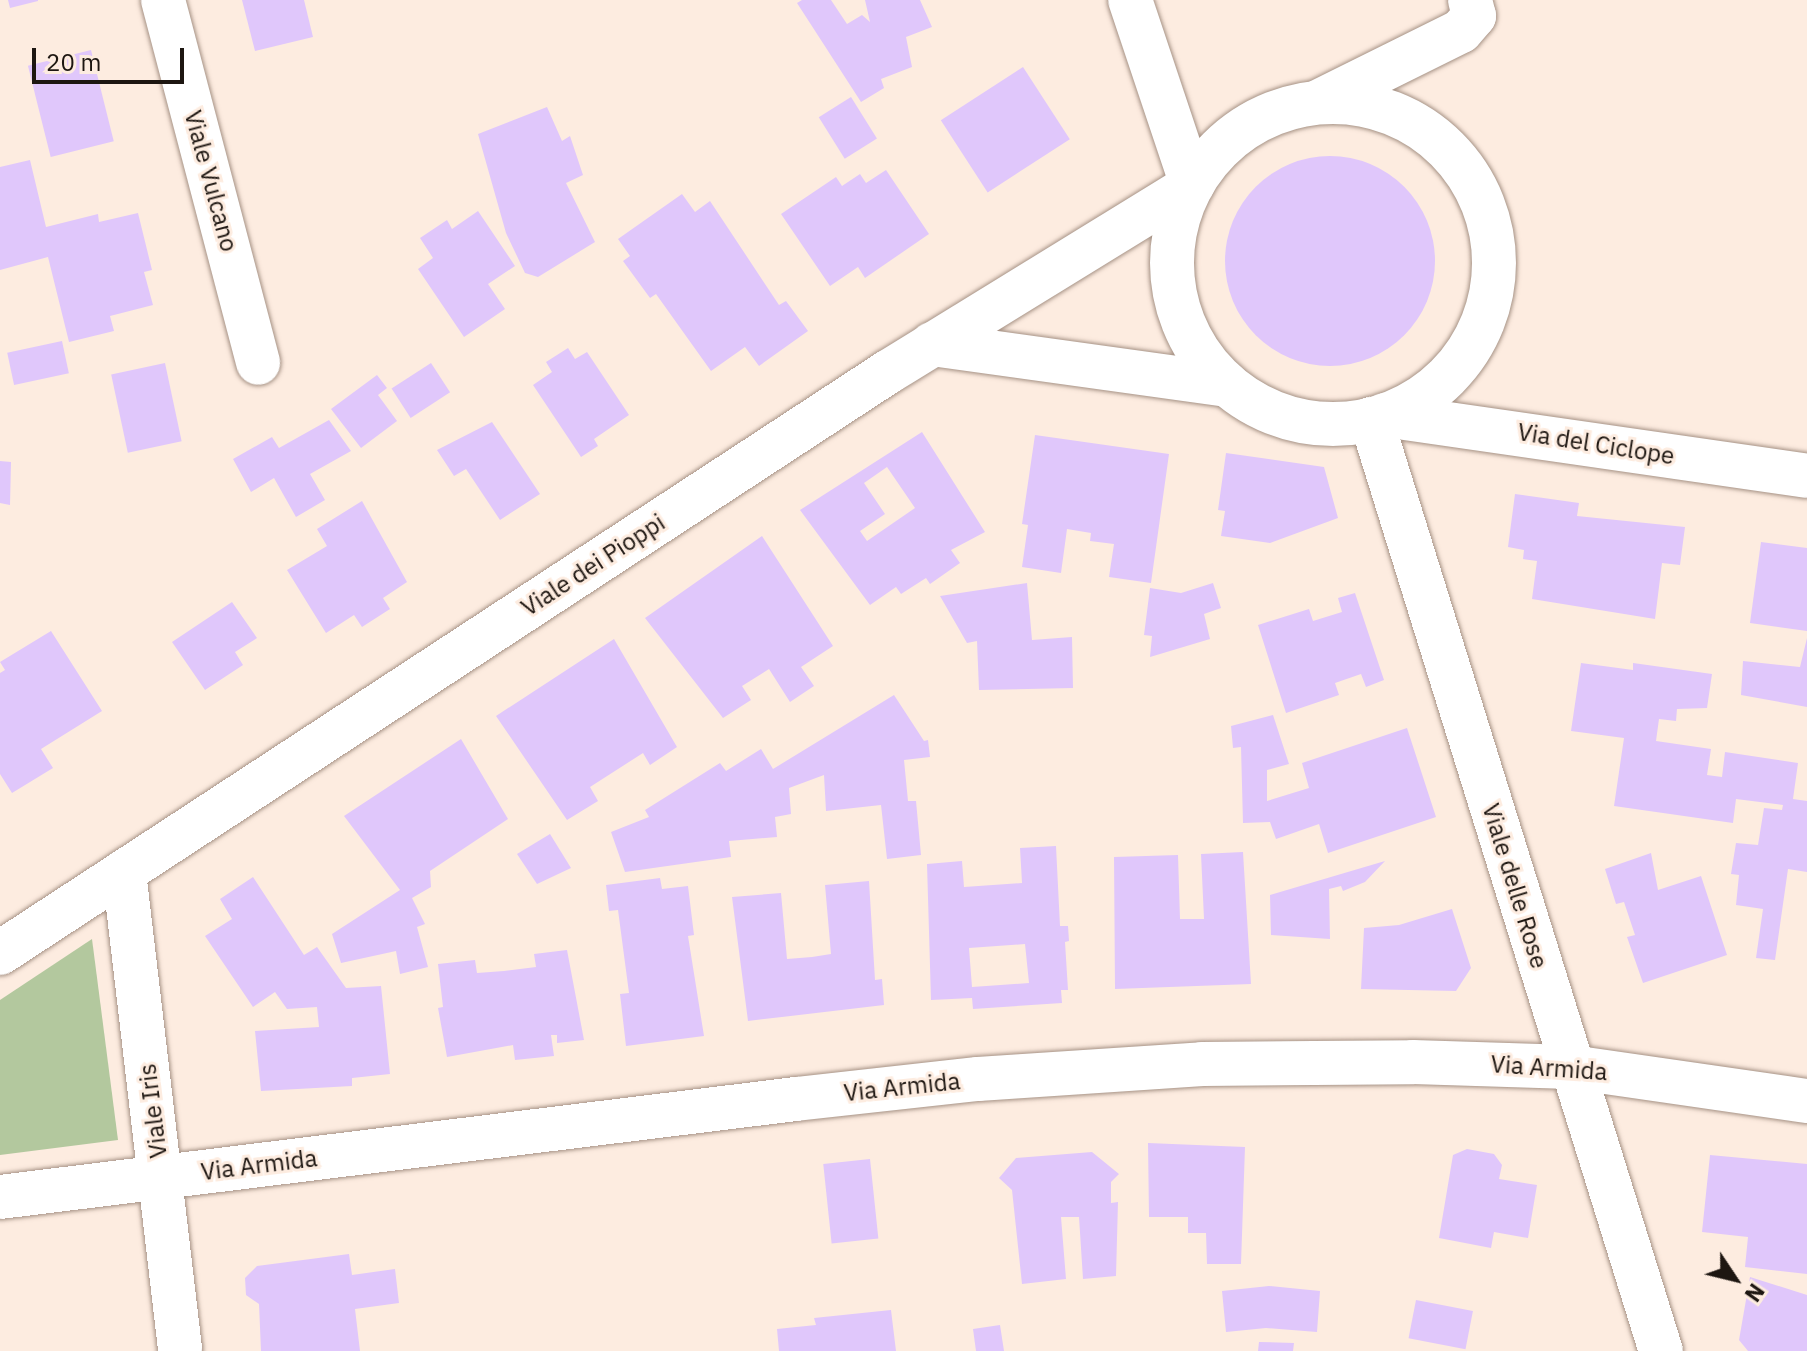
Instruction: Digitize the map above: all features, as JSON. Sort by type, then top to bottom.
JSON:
[{"type":"street","name":"Viale Vulcano","points":[[163,0],[258,363]]},
{"type":"street","points":[[1130,0],[1192,185]]},
{"type":"street","points":[[1320,101],[1366,105],[1410,120],[1447,148],[1474,185],[1491,229],[1494,275],[1475,334],[1460,361],[1427,394],[1378,417],[1333,425],[1296,420],[1259,407],[1227,385],[1184,327],[1174,292],[1177,219],[1192,185],[1215,152],[1246,127],[1281,110],[1320,101],[1461,31],[1474,16],[1470,0]]},
{"type":"street","name":"Viale dei Pioppi","points":[[0,953],[932,344],[1192,185]]},
{"type":"street","points":[[932,344],[1227,385]]},
{"type":"street","name":"Via del Ciclope","points":[[1378,417],[1807,476]]},
{"type":"street","name":"Viale delle Rose","points":[[1378,417],[1571,1067],[1661,1351]]},
{"type":"street","name":"Viale Iris","points":[[124,872],[180,1351]]},
{"type":"street","name":"Via Armida","points":[[0,1197],[978,1079],[1202,1064],[1413,1062],[1571,1067],[1807,1101]]},
{"type":"green space","points":[[92,939],[118,1140],[0,1155],[0,1000]]},
{"type":"building","points":[[8,0],[38,0],[38,1],[10,8]]},
{"type":"building","points":[[242,0],[304,0],[313,37],[255,51]]},
{"type":"building","points":[[802,0],[831,0],[847,24],[862,15],[870,22],[865,0],[920,0],[932,27],[906,37],[912,67],[881,79],[884,88],[861,102],[797,3]]},
{"type":"building","points":[[91,50],[114,141],[51,157],[28,66]]},
{"type":"building","points":[[1023,67],[1070,139],[988,193],[941,120]]},
{"type":"building","points":[[851,97],[877,139],[845,159],[819,117]]},
{"type":"building","points":[[547,107],[562,141],[570,136],[583,175],[566,183],[595,242],[538,277],[525,273],[506,233],[478,134]]},
{"type":"building","points":[[1330,156],[1370,164],[1404,187],[1427,221],[1435,261],[1427,301],[1404,335],[1370,358],[1330,366],[1290,358],[1256,335],[1233,301],[1225,261],[1233,221],[1256,187],[1290,164]]},
{"type":"building","points":[[30,160],[46,227],[98,214],[99,222],[138,213],[152,270],[144,272],[153,305],[110,316],[114,331],[69,342],[48,257],[0,270],[0,167]]},
{"type":"building","points":[[886,170],[929,234],[865,278],[858,267],[830,286],[781,214],[836,177],[842,186],[860,174],[866,183]]},
{"type":"building","points":[[682,194],[695,212],[710,201],[779,305],[786,301],[808,331],[759,366],[745,347],[711,371],[656,294],[650,298],[623,261],[630,256],[618,239]]},
{"type":"building","points":[[478,211],[515,266],[488,284],[505,309],[464,337],[418,269],[433,258],[420,238],[447,220],[452,229]]},
{"type":"building","points":[[62,341],[69,373],[14,385],[7,353]]},
{"type":"building","points":[[568,348],[575,359],[587,352],[629,415],[594,439],[598,446],[581,457],[533,385],[552,372],[546,362]]},
{"type":"building","points":[[165,363],[182,441],[128,453],[111,374]]},
{"type":"building","points":[[431,363],[450,392],[411,418],[392,389]]},
{"type":"building","points":[[377,375],[387,388],[378,395],[397,421],[361,448],[331,409]]},
{"type":"building","points":[[329,420],[351,451],[310,474],[325,500],[296,517],[274,478],[251,492],[233,459],[272,437],[279,448]]},
{"type":"building","points":[[492,422],[540,494],[500,520],[466,469],[454,476],[437,450]]},
{"type":"building","points":[[922,432],[985,532],[951,550],[960,563],[930,584],[926,578],[901,594],[896,587],[870,605],[800,510]],"holes":[[[887,467],[915,508],[867,541],[860,531],[885,514],[864,483]]]},
{"type":"building","points":[[1035,435],[1169,454],[1151,583],[1109,577],[1114,544],[1090,541],[1091,533],[1067,529],[1061,573],[1022,567],[1028,525],[1022,524]]},
{"type":"building","points":[[1226,453],[1324,467],[1338,518],[1270,543],[1221,536],[1225,511],[1218,510]]},
{"type":"building","points":[[0,461],[11,462],[10,505],[0,503]]},
{"type":"building","points":[[1515,494],[1579,503],[1577,516],[1685,527],[1680,565],[1662,563],[1655,619],[1532,599],[1537,561],[1523,559],[1524,550],[1508,547]]},
{"type":"building","points":[[362,501],[407,582],[383,598],[390,609],[362,627],[354,615],[326,633],[287,570],[327,546],[317,529]]},
{"type":"building","points":[[762,536],[833,646],[801,667],[814,686],[790,702],[769,669],[742,686],[751,700],[723,718],[645,618]]},
{"type":"building","points":[[1761,542],[1807,548],[1807,631],[1750,623]]},
{"type":"building","points":[[1027,583],[1032,640],[1072,637],[1073,688],[979,690],[977,641],[967,643],[940,596]]},
{"type":"building","points":[[1213,583],[1221,608],[1204,614],[1210,639],[1150,657],[1152,636],[1144,635],[1150,588],[1181,593]]},
{"type":"building","points":[[1355,593],[1384,680],[1366,687],[1361,674],[1335,683],[1339,695],[1286,713],[1258,625],[1309,609],[1313,621],[1342,612],[1338,598]]},
{"type":"building","points":[[232,602],[257,638],[235,652],[243,665],[205,690],[172,642]]},
{"type":"building","points":[[51,631],[102,711],[41,749],[53,768],[12,793],[0,774],[0,673],[5,670],[0,662]]},
{"type":"building","points":[[1807,638],[1807,707],[1741,695],[1743,661],[1800,667]]},
{"type":"building","points":[[614,639],[677,747],[650,765],[643,753],[590,787],[598,801],[567,820],[496,716]]},
{"type":"building","points":[[1581,663],[1633,670],[1633,663],[1712,674],[1707,708],[1677,709],[1676,721],[1659,719],[1656,741],[1711,749],[1707,775],[1722,777],[1725,752],[1798,763],[1793,799],[1807,801],[1807,872],[1788,869],[1775,960],[1756,958],[1763,909],[1736,905],[1739,875],[1731,874],[1736,843],[1758,845],[1764,808],[1782,810],[1783,805],[1736,799],[1733,823],[1614,806],[1624,738],[1571,731]]},
{"type":"building","points":[[894,695],[924,741],[928,740],[930,757],[904,760],[908,801],[916,801],[921,855],[887,859],[881,805],[826,811],[824,775],[789,788],[791,814],[775,817],[777,837],[729,841],[731,857],[625,872],[611,832],[649,817],[645,810],[720,763],[726,771],[761,749],[773,769]]},
{"type":"building","points":[[1273,715],[1289,764],[1267,770],[1267,801],[1309,788],[1302,763],[1407,728],[1436,817],[1328,853],[1319,824],[1276,839],[1270,822],[1243,823],[1241,747],[1233,748],[1231,726]]},
{"type":"building","points":[[461,739],[508,819],[430,871],[431,887],[412,898],[425,924],[417,927],[428,967],[400,974],[396,951],[341,963],[332,934],[400,890],[344,816]]},
{"type":"building","points":[[550,834],[571,868],[537,884],[517,854]]},
{"type":"building","points":[[1056,846],[1060,926],[1068,926],[1069,941],[1065,942],[1068,990],[1061,990],[1062,1003],[973,1009],[972,998],[931,1000],[927,864],[962,861],[964,887],[1022,883],[1020,848]],"holes":[[[1025,944],[1029,983],[972,987],[969,948]]]},
{"type":"building","points":[[1243,852],[1251,984],[1115,989],[1114,857],[1178,855],[1180,919],[1204,919],[1201,854]]},
{"type":"building","points":[[1651,853],[1658,890],[1701,876],[1727,955],[1643,983],[1627,937],[1635,935],[1624,902],[1616,904],[1605,869]]},
{"type":"building","points":[[1385,861],[1365,882],[1343,891],[1341,886],[1329,889],[1330,939],[1271,935],[1270,895]]},
{"type":"building","points":[[253,877],[304,955],[317,947],[346,988],[381,986],[390,1074],[352,1078],[352,1086],[261,1091],[255,1031],[319,1027],[317,1007],[287,1009],[275,992],[253,1007],[205,936],[232,919],[220,899]]},
{"type":"building","points":[[660,878],[662,889],[688,886],[694,935],[688,936],[704,1036],[626,1046],[620,994],[629,993],[618,910],[609,911],[606,885]]},
{"type":"building","points":[[869,881],[875,980],[882,979],[884,1005],[748,1021],[732,897],[781,893],[787,959],[812,957],[831,954],[825,885]]},
{"type":"building","points":[[1452,909],[1471,968],[1456,991],[1361,989],[1364,928],[1399,925]]},
{"type":"building","points":[[567,950],[584,1040],[557,1043],[557,1035],[551,1035],[554,1056],[515,1060],[513,1045],[447,1057],[438,1008],[443,1007],[438,964],[475,960],[477,973],[504,971],[536,967],[534,954]]},
{"type":"building","points":[[1148,1143],[1245,1147],[1241,1264],[1207,1264],[1206,1233],[1188,1233],[1188,1217],[1149,1217]]},
{"type":"building","points":[[1467,1149],[1494,1154],[1502,1165],[1499,1179],[1537,1185],[1528,1238],[1494,1232],[1491,1248],[1439,1238],[1453,1155]]},
{"type":"building","points":[[1092,1152],[1119,1174],[1111,1182],[1111,1203],[1118,1202],[1116,1276],[1083,1279],[1079,1217],[1061,1217],[1066,1279],[1022,1284],[1012,1190],[999,1178],[1016,1158]]},
{"type":"building","points":[[1710,1155],[1807,1164],[1807,1274],[1745,1267],[1748,1237],[1702,1232]]},
{"type":"building","points":[[870,1159],[878,1239],[832,1243],[823,1164]]},
{"type":"building","points":[[349,1254],[352,1275],[395,1269],[399,1303],[355,1309],[360,1351],[261,1351],[259,1304],[246,1295],[245,1278],[257,1266]]},
{"type":"building","points":[[1750,1277],[1807,1295],[1807,1351],[1748,1351],[1739,1340]]},
{"type":"building","points":[[1269,1286],[1320,1291],[1317,1332],[1266,1328],[1226,1332],[1222,1291]]},
{"type":"building","points":[[1416,1300],[1473,1311],[1465,1349],[1409,1338]]},
{"type":"building","points":[[891,1310],[896,1351],[779,1351],[777,1329],[816,1325],[814,1318]]},
{"type":"building","points":[[1000,1325],[1004,1351],[976,1351],[973,1329]]},
{"type":"building","points":[[1259,1342],[1294,1343],[1293,1351],[1258,1351]]}]
